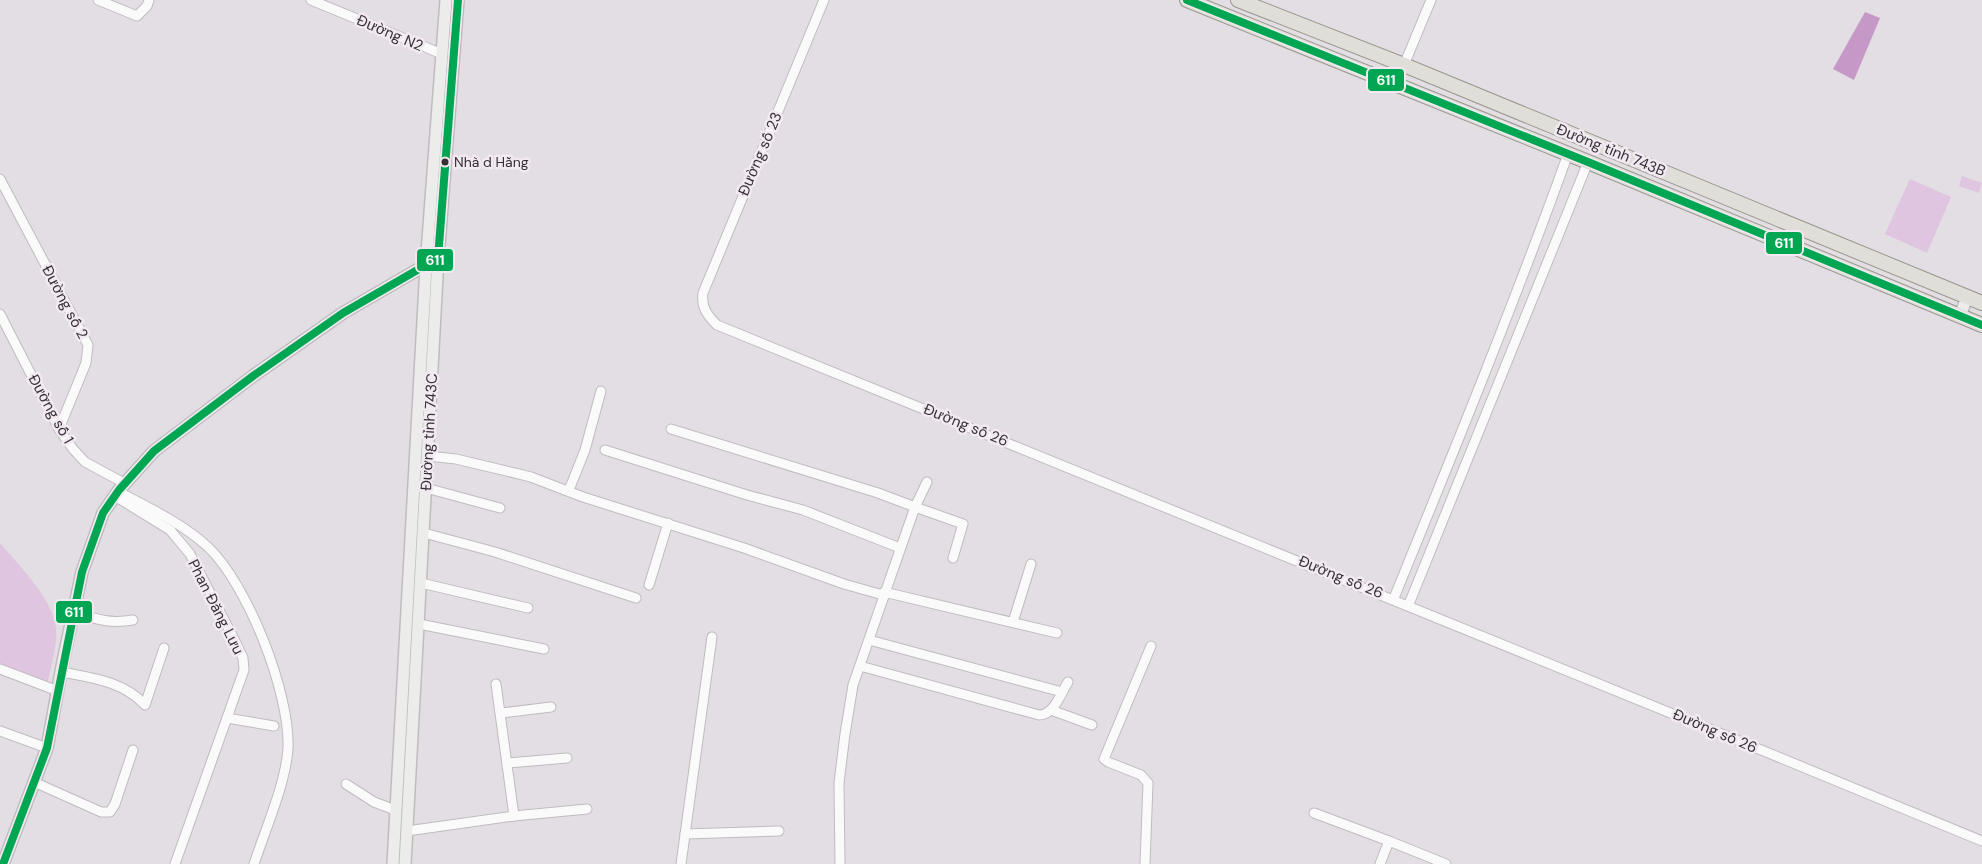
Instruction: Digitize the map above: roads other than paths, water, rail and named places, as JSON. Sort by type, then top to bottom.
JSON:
[{"type":"main road","name":"Đường tỉnh 743C","points":[[392,864],[426,266],[446,0]]},
{"type":"main road","name":"Đường tỉnh 743C","points":[[405,864],[438,258],[458,0]]},
{"type":"main road","name":"Đường tỉnh 743B","points":[[1187,0],[1588,162],[1982,325]]},
{"type":"main road","points":[[1240,22],[1243,2]]},
{"type":"main road","name":"Đường tỉnh 743B","points":[[1243,2],[1404,65],[1982,303]]},
{"type":"main road","points":[[442,54],[454,56]]},
{"type":"main road","points":[[3,864],[47,748],[82,572],[103,513],[119,490],[154,451],[253,376],[343,313],[438,258]]},
{"type":"main road","points":[[1960,316],[1967,297]]},
{"type":"street","points":[[98,0],[137,16],[147,6],[149,0]]},
{"type":"street","name":"Đường N2","points":[[311,0],[442,54]]},
{"type":"street","name":"Đường số 23","points":[[704,309],[702,302],[703,293],[824,0]]},
{"type":"street","points":[[1404,65],[1430,0]]},
{"type":"street","points":[[1394,598],[1539,235],[1568,154]]},
{"type":"street","points":[[1409,604],[1588,162]]},
{"type":"street","name":"Đường số 2","points":[[0,179],[88,346],[86,363],[59,429]]},
{"type":"street","name":"Đường số 26","points":[[704,309],[717,325],[1409,604],[1776,757],[1982,840]]},
{"type":"street","name":"Đường số 1","points":[[0,314],[59,429],[85,462],[119,490]]},
{"type":"street","points":[[1480,384],[1496,389]]},
{"type":"street","points":[[569,490],[585,450],[601,391]]},
{"type":"street","points":[[671,429],[868,490],[963,524],[953,558]]},
{"type":"street","points":[[605,450],[747,496],[803,510],[900,548]]},
{"type":"street","points":[[428,456],[456,460],[531,478],[569,490],[583,497],[668,522],[884,594],[1057,633]]},
{"type":"street","points":[[840,864],[839,783],[853,685],[915,506],[927,482]]},
{"type":"street","points":[[426,488],[500,508]]},
{"type":"street","points":[[119,490],[184,528],[208,548],[236,585],[251,610],[267,650],[282,702],[288,747],[281,784],[254,864]]},
{"type":"street","name":"Phan Đăng Lưu","points":[[119,490],[170,530],[190,554],[243,658],[244,670],[175,864]]},
{"type":"street","points":[[649,585],[668,522]]},
{"type":"street","points":[[424,533],[495,552],[636,598]]},
{"type":"street","points":[[1013,622],[1030,564]]},
{"type":"street","points":[[421,583],[528,608]]},
{"type":"street","points":[[73,612],[116,623],[133,620]]},
{"type":"street","points":[[419,624],[544,650]]},
{"type":"street","points":[[682,864],[712,636]]},
{"type":"street","points":[[869,640],[1062,692]]},
{"type":"street","points":[[1144,864],[1148,783],[1141,775],[1104,759],[1152,646]]},
{"type":"street","points":[[62,672],[117,684],[135,694],[145,705],[164,648]]},
{"type":"street","points":[[860,666],[1039,715],[1044,715],[1051,710],[1068,682]]},
{"type":"street","points":[[0,669],[58,691]]},
{"type":"street","points":[[496,684],[514,816]]},
{"type":"street","points":[[501,713],[551,706]]},
{"type":"street","points":[[1051,710],[1092,725]]},
{"type":"street","points":[[228,718],[274,726]]},
{"type":"street","points":[[0,731],[47,748]]},
{"type":"street","points":[[34,782],[101,812],[110,812],[115,804],[133,750]]},
{"type":"street","points":[[508,763],[567,758]]},
{"type":"street","points":[[346,784],[374,802],[395,810]]},
{"type":"street","points":[[407,831],[514,816],[587,809]]},
{"type":"street","points":[[1314,813],[1446,864]]},
{"type":"street","points":[[685,834],[779,831]]},
{"type":"street","points":[[1380,864],[1389,841]]},
{"type":"place","name":"Nhà d Hằng","points":[[445,162]]}]
